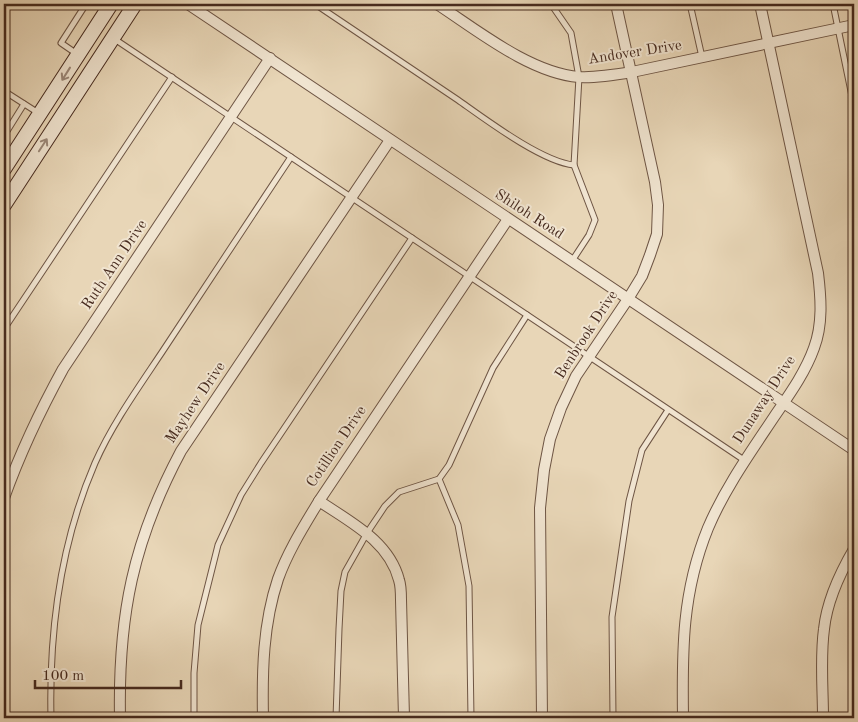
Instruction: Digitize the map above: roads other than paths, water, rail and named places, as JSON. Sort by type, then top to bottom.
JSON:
[{"type":"main road","points":[[4,167],[111,4]]},
{"type":"main road","points":[[4,205],[135,4]]},
{"type":"main road","points":[[40,114],[56,124]]},
{"type":"street","name":"Shiloh Road","points":[[188,4],[854,450]]},
{"type":"street","name":"Andover Drive","points":[[437,4],[519,57],[543,69],[579,77],[606,76],[632,72],[854,25]]},
{"type":"street","name":"Benbrook Drive","points":[[542,718],[540,508],[550,439],[561,408],[576,376],[642,276],[657,234],[656,182],[616,4]]},
{"type":"street","name":"Dunaway Drive","points":[[683,718],[683,637],[688,594],[696,561],[726,489],[804,371],[814,348],[820,322],[821,298],[818,273],[760,4]]},
{"type":"street","name":"Ruth Ann Drive","points":[[4,498],[16,462],[36,418],[63,369],[270,58]]},
{"type":"street","name":"Mayhew Drive","points":[[120,718],[121,650],[125,607],[141,542],[162,486],[181,451],[390,140]]},
{"type":"street","name":"Cotillion Drive","points":[[263,718],[262,677],[265,633],[278,578],[295,542],[319,501],[508,219]]},
{"type":"street","points":[[319,501],[367,533],[391,561],[399,580],[402,600],[404,718]]},
{"type":"street","points":[[823,718],[822,649],[824,627],[830,601],[854,549]]},
{"type":"lane","points":[[78,55],[61,43],[86,4]]},
{"type":"lane","points":[[315,4],[505,132],[540,152],[566,164],[574,164]]},
{"type":"lane","points":[[550,4],[570,33],[579,77],[574,164],[595,220],[589,235],[572,261]]},
{"type":"lane","points":[[690,4],[702,57]]},
{"type":"lane","points":[[833,4],[854,106]]},
{"type":"lane","points":[[113,38],[744,460]]},
{"type":"lane","points":[[4,329],[172,77]]},
{"type":"lane","points":[[4,91],[40,114]]},
{"type":"lane","points":[[4,136],[24,104]]},
{"type":"lane","points":[[50,718],[51,656],[57,596],[68,542],[78,508],[95,463],[145,378],[291,157]]},
{"type":"lane","points":[[194,718],[194,673],[198,625],[218,545],[241,495],[251,479],[412,238]]},
{"type":"lane","points":[[336,718],[341,591],[345,572],[367,533],[385,506],[398,492],[439,480],[455,455],[493,368],[527,315]]},
{"type":"lane","points":[[613,718],[612,617],[629,502],[642,450],[668,410]]},
{"type":"lane","points":[[439,480],[458,525],[469,586],[471,718]]}]
